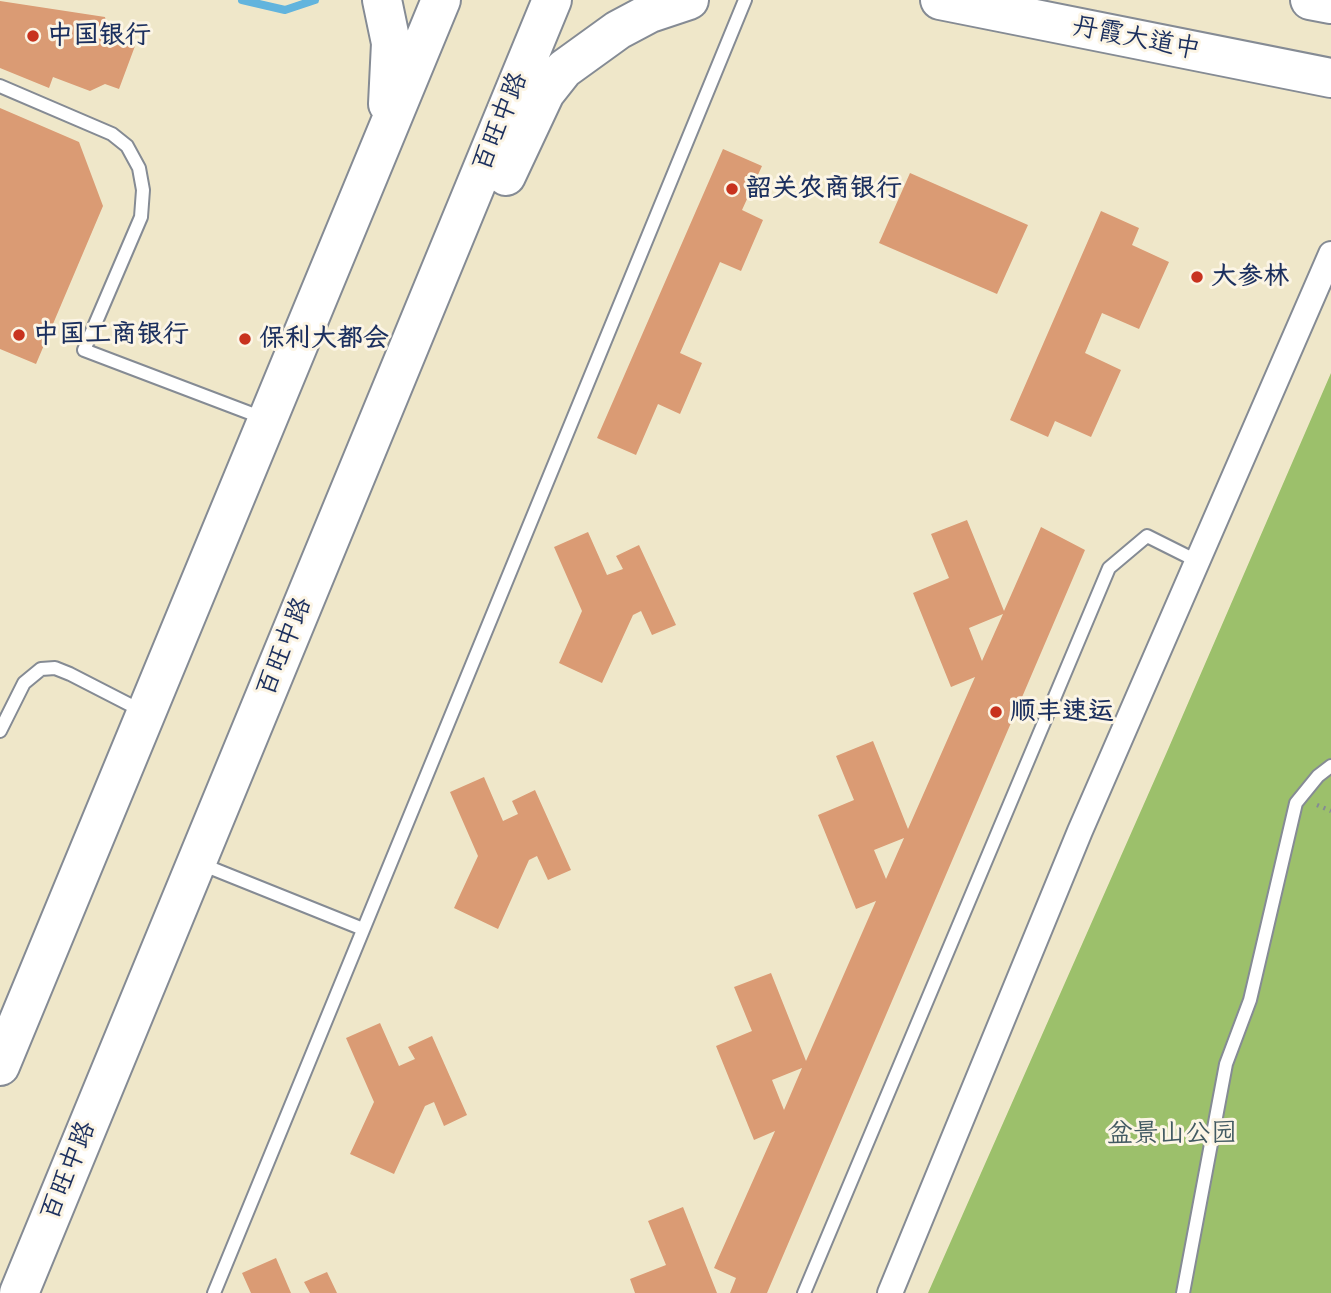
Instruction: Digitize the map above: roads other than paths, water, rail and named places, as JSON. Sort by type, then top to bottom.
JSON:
[{"type":"main road","points":[[382,0],[391,43],[391,86],[382,144]]},
{"type":"main road","points":[[0,1066],[270,420],[441,0]]},
{"type":"main road","name":"百旺中路","points":[[19,1293],[552,0]]},
{"type":"main road","points":[[453,241],[492,208],[545,93],[564,69],[618,30],[650,13],[689,0]]},
{"type":"main road","name":"丹霞大道中","points":[[940,0],[1331,78]]},
{"type":"main road","points":[[1310,0],[1331,4]]},
{"type":"street","points":[[890,1293],[1080,831],[1197,561],[1325,287],[1331,254]]},
{"type":"lane","points":[[214,1293],[746,0]]},
{"type":"lane","points":[[0,86],[112,134],[127,146],[138,167],[143,190],[141,217],[85,350],[270,420]]},
{"type":"lane","points":[[804,1293],[1109,568],[1147,536],[1197,561]]},
{"type":"lane","points":[[0,731],[24,683],[41,669],[55,668],[70,674],[147,713]]},
{"type":"lane","points":[[1183,1293],[1226,1064],[1250,1000],[1296,803],[1318,776],[1331,766]]},
{"type":"lane","points":[[197,862],[363,929]]},
{"type":"waterway","points":[[242,0],[285,10],[315,0]]},
{"type":"place","name":"中国银行","points":[[33,36]]},
{"type":"place","name":"韶关农商银行","points":[[732,189]]},
{"type":"place","name":"大参林","points":[[1197,277]]},
{"type":"place","name":"中国工商银行","points":[[19,335]]},
{"type":"place","name":"保利大都会","points":[[245,339]]},
{"type":"place","name":"顺丰速运","points":[[996,712]]},
{"type":"park label","name":"盆景山公园","points":[[1172,1134]]}]
